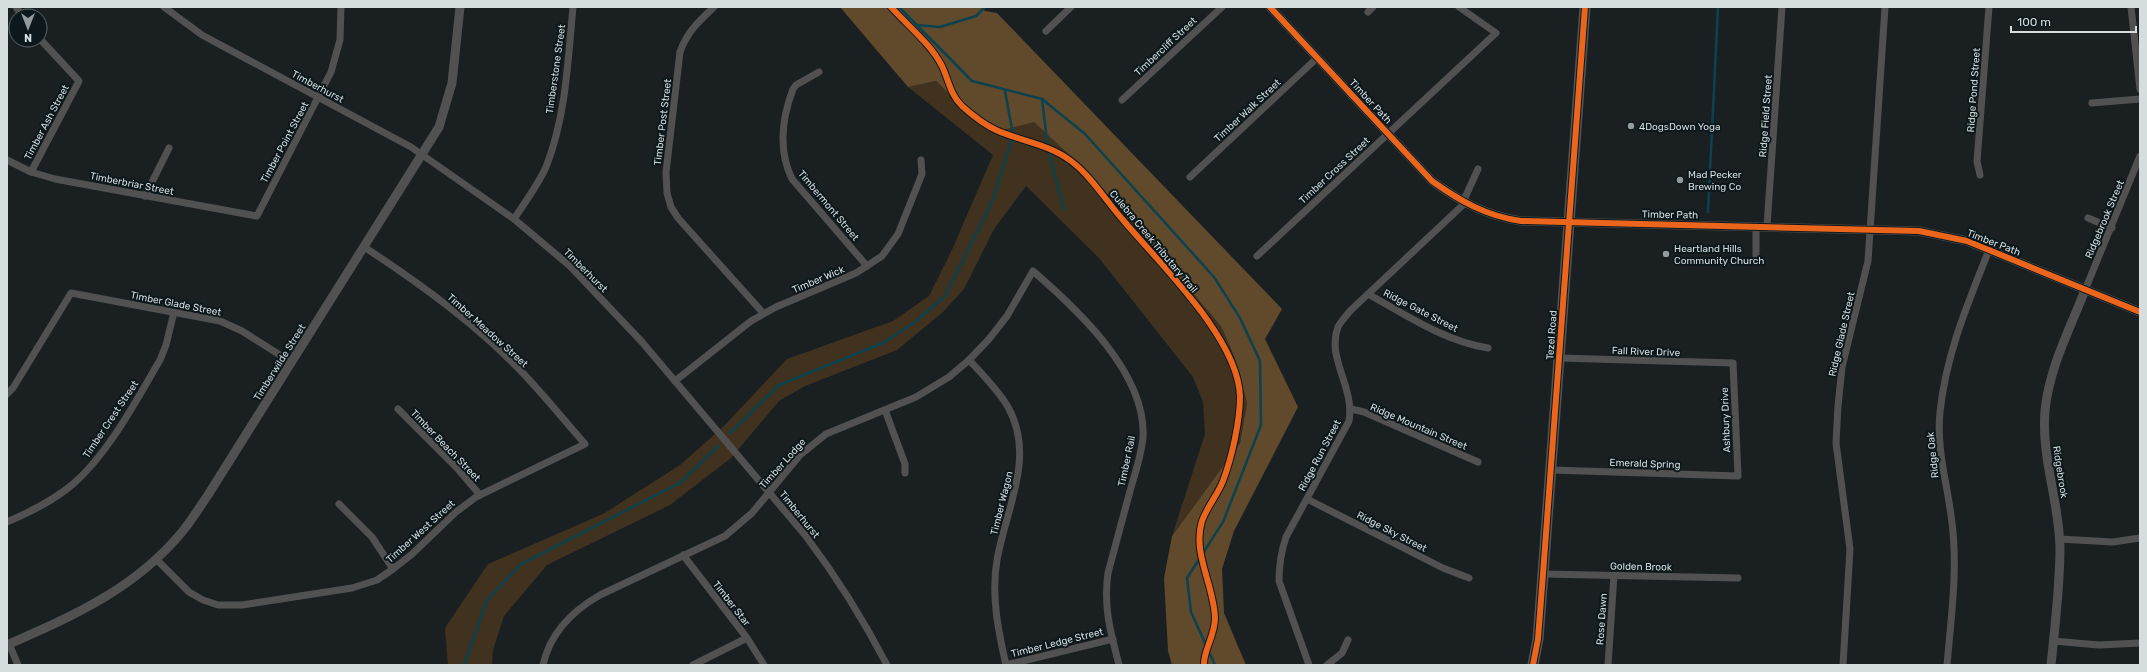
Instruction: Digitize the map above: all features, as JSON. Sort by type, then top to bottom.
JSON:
[{"type":"main road","name":"Tezel Road","points":[[1533,665],[1538,639],[1585,7]]},
{"type":"street","name":"Timberhurst","points":[[164,7],[202,35],[412,147],[514,219],[570,266],[642,342],[769,492],[829,566],[857,610],[887,665]]},
{"type":"street","name":"Timber Point Street","points":[[257,216],[319,98],[336,56],[340,40],[342,7]]},
{"type":"street","name":"Timberwilde Street","points":[[8,644],[72,616],[102,600],[141,573],[156,560],[182,532],[208,495],[439,127],[450,95],[460,7]]},
{"type":"street","name":"Timberstone Street","points":[[514,219],[546,167],[554,140],[564,94],[573,7]]},
{"type":"street","name":"Timber Post Street","points":[[714,7],[692,28],[685,39],[680,52],[666,163],[667,193],[671,208],[678,218],[764,313]]},
{"type":"street","points":[[1046,31],[1071,7]]},
{"type":"street","name":"Timbercliff Street","points":[[1122,100],[1222,7]]},
{"type":"street","name":"Timber Path","points":[[1270,7],[1432,181],[1464,202],[1487,213],[1509,220],[1569,223],[1767,226],[1919,231],[1943,235],[1989,250],[2140,312]]},
{"type":"street","name":"Timber Cross Street","points":[[1257,256],[1496,33],[1459,7]]},
{"type":"street","name":"Ridge Field Street","points":[[1767,226],[1782,7]]},
{"type":"street","name":"Ridge Glade Street","points":[[1843,665],[1850,549],[1836,444],[1838,406],[1842,367],[1866,273],[1886,7]]},
{"type":"street","name":"Ridge Pond Street","points":[[1980,175],[1978,161],[1989,7]]},
{"type":"street","points":[[2131,7],[2140,89]]},
{"type":"street","name":"Timber Ash Street","points":[[31,172],[79,81],[48,48]]},
{"type":"street","name":"Timber Walk Street","points":[[1190,177],[1317,58]]},
{"type":"street","name":"Timbermont Street","points":[[819,72],[796,85],[790,98],[783,129],[785,161],[792,179],[867,266]]},
{"type":"street","points":[[2092,103],[2140,99]]},
{"type":"street","points":[[145,196],[168,148]]},
{"type":"street","name":"Ridgebrook Street","points":[[2086,290],[2140,156]]},
{"type":"street","name":"Timberbriar Street","points":[[7,160],[31,172],[55,179],[257,216]]},
{"type":"street","name":"Timber Wick","points":[[675,381],[731,334],[764,313],[848,277],[882,256],[898,234],[922,174],[920,160]]},
{"type":"street","points":[[1464,202],[1478,169]]},
{"type":"street","name":"Ridge Run Street","points":[[1309,665],[1279,582],[1279,570],[1281,552],[1286,537],[1345,430],[1351,409],[1348,390],[1336,358],[1335,344],[1338,328],[1351,310],[1464,202]]},
{"type":"street","points":[[2088,218],[2112,228]]},
{"type":"street","points":[[1756,226],[1756,255]]},
{"type":"street","name":"Timber Meadow Street","points":[[364,248],[407,276],[460,316],[516,366],[585,444]]},
{"type":"street","name":"Ridge Oak","points":[[1947,665],[1954,570],[1954,543],[1939,446],[1939,413],[1948,361],[1954,340],[1989,250]]},
{"type":"street","name":"Timber Lodge","points":[[543,665],[551,641],[567,619],[582,605],[718,539],[735,528],[769,492],[800,455],[826,434],[916,397],[949,377],[969,360],[1007,316],[1033,271]]},
{"type":"street","name":"Timber Rail","points":[[1033,271],[1056,291],[1102,340],[1132,383],[1139,404],[1143,426],[1141,448],[1108,573],[1106,588],[1106,611],[1119,665]]},
{"type":"street","name":"Ridgebrook","points":[[2051,665],[2059,539],[2046,450],[2045,410],[2053,372],[2086,290]]},
{"type":"street","name":"Timber Glade Street","points":[[7,394],[17,382],[71,293],[208,318],[231,326],[291,362]]},
{"type":"street","name":"Ridge Gate Street","points":[[1368,294],[1447,336],[1473,345],[1488,348]]},
{"type":"street","name":"Timber Crest Street","points":[[7,522],[56,497],[87,471],[100,456],[160,360],[166,345],[174,312]]},
{"type":"street","name":"Fall River Drive","points":[[1559,358],[1733,363]]},
{"type":"street","name":"Timber Wagon","points":[[969,360],[1007,406],[1012,416],[1020,445],[1020,471],[997,560],[996,573],[998,626],[1006,665]]},
{"type":"street","name":"Ashbury Drive","points":[[1733,363],[1738,476]]},
{"type":"street","name":"Timber Beach Street","points":[[398,409],[457,468],[480,495]]},
{"type":"street","name":"Ridge Mountain Street","points":[[1351,409],[1364,412],[1478,462]]},
{"type":"street","points":[[885,410],[905,464],[905,473]]},
{"type":"street","name":"Timber West Street","points":[[156,560],[189,592],[211,603],[231,606],[352,588],[377,580],[393,569],[412,555],[456,512],[480,495],[585,444]]},
{"type":"street","name":"Emerald Spring","points":[[1551,470],[1738,476]]},
{"type":"street","name":"Ridge Sky Street","points":[[1307,499],[1443,568],[1469,578]]},
{"type":"street","points":[[339,504],[372,537],[393,569]]},
{"type":"street","points":[[2059,539],[2113,542],[2140,538]]},
{"type":"street","name":"Timber Star","points":[[683,556],[746,638],[764,665]]},
{"type":"street","name":"Golden Brook","points":[[1543,574],[1738,578]]},
{"type":"street","name":"Rose Dawn","points":[[1608,665],[1614,575]]},
{"type":"street","points":[[693,665],[746,638]]},
{"type":"street","name":"Timber Ledge Street","points":[[1006,665],[1113,639]]},
{"type":"street","points":[[1327,665],[1342,653],[1348,640]]},
{"type":"street","points":[[2053,641],[2099,645],[2140,643]]},
{"type":"street","points":[[8,644],[18,665]]},
{"type":"shaded area","points":[[840,7],[981,7],[985,11],[997,13],[1282,309],[1265,339],[1298,407],[1234,531],[1222,569],[1224,613],[1246,665],[1172,665],[1168,651],[1164,578],[1172,536],[1240,443],[1247,403],[1234,356],[1221,326],[1090,174],[1034,122],[1003,130],[974,118],[936,81],[908,87]]},
{"type":"shaded area","points":[[936,81],[974,118],[1003,130],[1034,121],[1090,174],[1221,326],[1234,356],[1247,403],[1240,443],[1172,536],[1205,434],[1203,402],[1193,377],[1099,258],[1026,186],[994,229],[964,289],[943,312],[897,350],[805,386],[779,401],[731,458],[670,505],[547,565],[504,616],[493,650],[492,665],[448,665],[445,628],[488,564],[603,514],[680,465],[723,427],[787,359],[893,321],[929,296],[951,252],[993,155],[908,87]]},
{"type":"waterway","points":[[899,7],[972,81],[1042,99],[1085,134],[1214,277],[1240,318],[1260,361],[1261,425],[1223,522],[1187,578],[1191,612],[1215,665]]},
{"type":"waterway","points":[[917,25],[940,27],[976,16],[985,7]]},
{"type":"waterway","points":[[1708,212],[1718,7]]},
{"type":"waterway","points":[[730,433],[779,385],[883,343],[915,322],[945,296],[992,202],[1013,135],[1005,91]]},
{"type":"waterway","points":[[1042,99],[1048,149],[1064,210]]},
{"type":"waterway","points":[[464,665],[487,600],[521,564],[680,483],[718,446]]},
{"type":"cycle path","name":"Culebra Creek Tributary Trail","points":[[891,7],[918,35],[937,58],[955,97],[962,106],[982,122],[996,130],[1062,155],[1086,174],[1117,213],[1194,302],[1212,326],[1226,350],[1236,374],[1240,396],[1240,406],[1235,439],[1226,471],[1221,486],[1204,516],[1200,533],[1201,557],[1214,606],[1215,618],[1213,631],[1205,654],[1204,665]]},
{"type":"cycle path","points":[[1270,7],[1432,181],[1474,207],[1496,215],[1521,221],[1919,231],[1967,241],[2140,312]]},
{"type":"cycle path","points":[[1533,665],[1538,639],[1585,7]]},
{"type":"place","name":"4DogsDown Yoga","points":[[1631,126]]},
{"type":"place","name":"Mad Pecker Brewing Co","points":[[1680,180]]},
{"type":"place","name":"Heartland Hills Community Church","points":[[1666,254]]}]
